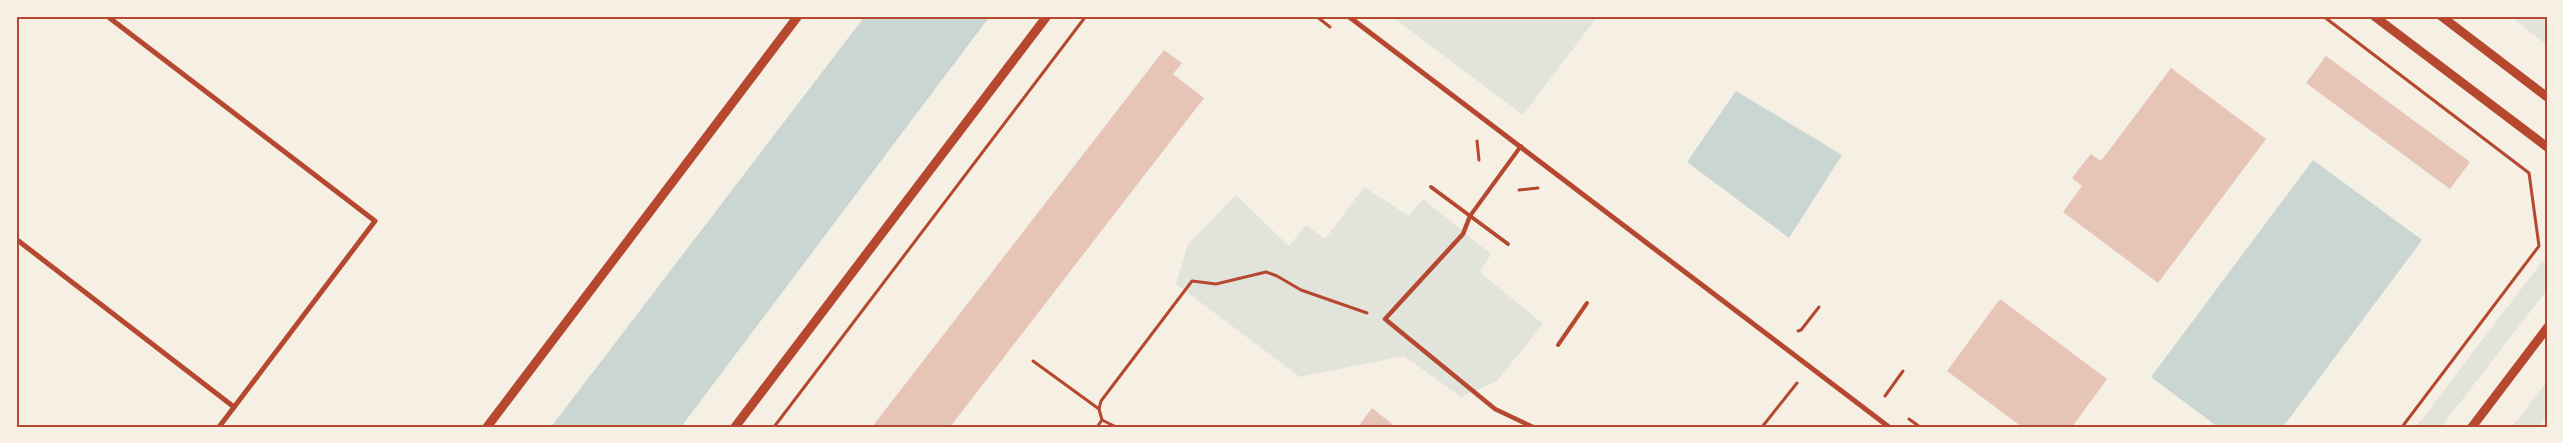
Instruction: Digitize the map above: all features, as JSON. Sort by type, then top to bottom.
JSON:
[{"type":"street","points":[[107,16],[375,220],[220,427]]},
{"type":"street","points":[[487,427],[798,16]]},
{"type":"street","points":[[735,427],[1047,16]]},
{"type":"street","points":[[1348,16],[1889,427]]},
{"type":"street","points":[[2374,16],[2547,147]]},
{"type":"street","points":[[2441,16],[2547,97]]},
{"type":"street","points":[[1470,216],[1463,234],[1385,319],[1495,409],[1533,427]]},
{"type":"street","points":[[16,239],[234,407]]},
{"type":"street","points":[[2472,427],[2547,328]]},
{"type":"lane","points":[[1470,216],[1521,146]]},
{"type":"lane","points":[[1431,187],[1508,244]]},
{"type":"lane","points":[[1558,345],[1587,303]]},
{"type":"path","points":[[774,427],[1086,16]]},
{"type":"path","points":[[2323,16],[2529,173],[2539,246],[2402,427]]},
{"type":"path","points":[[1116,427],[1102,420],[1099,409],[1101,401],[1192,281],[1216,284],[1266,272],[1301,290],[1385,319]]},
{"type":"path","points":[[1033,361],[1099,409]]},
{"type":"path","points":[[1887,402],[1884,395],[1903,371]]},
{"type":"path","points":[[1762,427],[1797,383]]},
{"type":"path","points":[[1906,417],[1920,427]]},
{"type":"path","points":[[1097,427],[1102,420]]},
{"type":"shaded area","points":[[865,16],[990,16],[681,427],[551,427]]},
{"type":"shaded area","points":[[1391,16],[1598,16],[1523,115]]},
{"type":"shaded area","points":[[2510,16],[2547,16],[2547,45]]},
{"type":"shaded area","points":[[1736,91],[1842,155],[1789,238],[1687,162]]},
{"type":"shaded area","points":[[2313,160],[2422,240],[2283,427],[2218,427],[2151,377]]},
{"type":"shaded area","points":[[1364,187],[1409,216],[1423,199],[1491,254],[1480,272],[1543,324],[1497,381],[1461,397],[1404,356],[1300,377],[1176,284],[1188,244],[1236,195],[1289,246],[1306,225],[1325,239]]},
{"type":"shaded area","points":[[2547,262],[2547,290],[2441,427],[2416,427],[2541,263]]},
{"type":"shaded area","points":[[2547,381],[2547,417],[2539,427],[2512,427]]},
{"type":"building","points":[[1164,50],[1182,63],[1173,74],[1204,98],[950,427],[872,427]]},
{"type":"building","points":[[2326,56],[2470,162],[2450,189],[2306,83]]},
{"type":"building","points":[[2171,68],[2266,139],[2158,283],[2063,212],[2082,186],[2072,178],[2091,154],[2101,161]]},
{"type":"building","points":[[2000,299],[2107,379],[2072,427],[2022,427],[1947,371]]},
{"type":"building","points":[[1372,408],[1396,427],[1358,427]]}]
